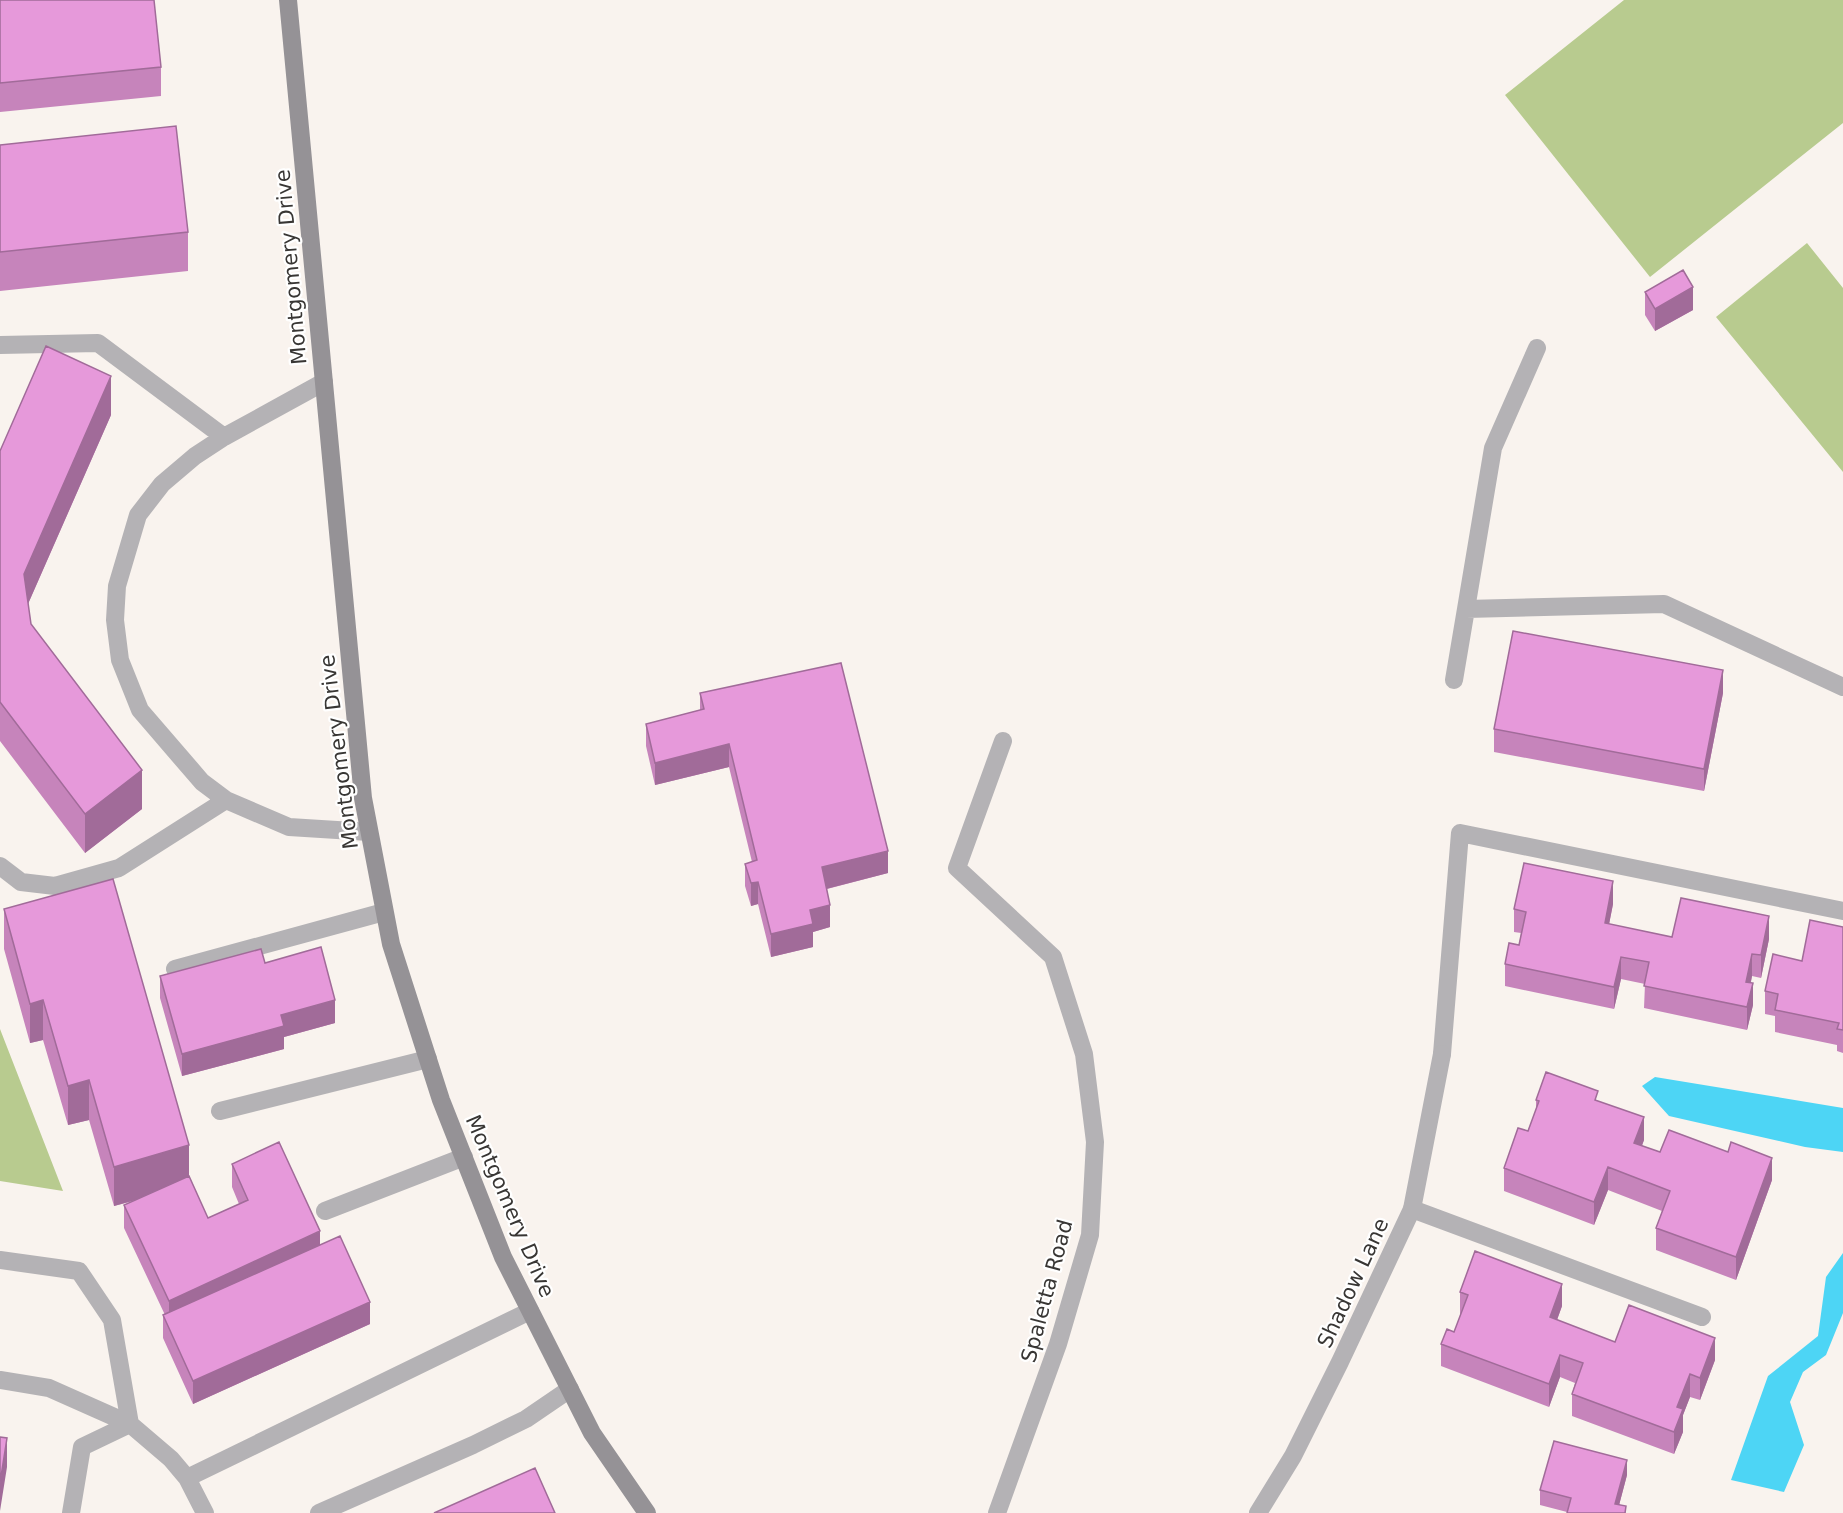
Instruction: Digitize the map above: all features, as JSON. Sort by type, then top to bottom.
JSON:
[{"type":"main road","name":"Montgomery Drive","points":[[288,0],[363,798],[391,944],[428,1059],[503,1257],[592,1433],[647,1513]]},
{"type":"street","points":[[0,345],[98,343],[224,437]]},
{"type":"street","points":[[1454,680],[1493,448],[1537,348]]},
{"type":"street","points":[[324,382],[224,437],[195,456],[162,484],[138,515],[117,586],[115,620],[120,660],[140,710],[202,782],[226,800],[289,827],[369,832]]},
{"type":"street","points":[[1466,609],[1664,604],[1843,687]]},
{"type":"street","name":"Spaletta Road","points":[[997,1513],[1058,1344],[1090,1235],[1095,1142],[1084,1054],[1053,957],[957,868],[1003,741]]},
{"type":"street","points":[[0,866],[21,882],[54,886],[119,868],[226,800]]},
{"type":"street","name":"Shadow Lane","points":[[1258,1513],[1298,1446],[1412,1209],[1442,1054],[1460,833],[1843,911]]},
{"type":"street","points":[[175,969],[384,912]]},
{"type":"street","points":[[220,1112],[428,1059]]},
{"type":"street","points":[[325,1211],[464,1157]]},
{"type":"street","points":[[1412,1209],[1702,1317]]},
{"type":"street","points":[[0,1260],[79,1271],[112,1320],[130,1424]]},
{"type":"street","points":[[186,1478],[530,1311]]},
{"type":"street","points":[[0,1380],[49,1388],[130,1424],[171,1459],[186,1478],[204,1513]]},
{"type":"street","points":[[319,1513],[526,1419],[570,1389]]},
{"type":"street","points":[[71,1513],[82,1447],[130,1424]]},
{"type":"green space","points":[[1624,0],[1843,0],[1843,123],[1650,277],[1505,95]]},
{"type":"green space","points":[[1807,243],[1843,288],[1843,472],[1716,317]]},
{"type":"green space","points":[[0,1029],[63,1191],[0,1181]]},
{"type":"water","points":[[1655,1077],[1843,1108],[1843,1152],[1805,1147],[1669,1116],[1642,1086]]},
{"type":"water","points":[[1843,1253],[1843,1313],[1826,1355],[1803,1372],[1790,1402],[1804,1445],[1784,1492],[1731,1480],[1768,1376],[1818,1336],[1826,1277]]},
{"type":"building","points":[[0,0],[154,0],[161,67],[0,83]]},
{"type":"building","points":[[176,126],[188,232],[0,252],[0,145]]},
{"type":"building","points":[[1683,270],[1693,287],[1655,309],[1645,292]]},
{"type":"building","points":[[46,346],[111,376],[24,574],[31,624],[142,770],[85,814],[0,702],[0,451]]},
{"type":"building","points":[[1513,631],[1723,670],[1704,769],[1494,729]]},
{"type":"building","points":[[841,663],[888,851],[822,867],[830,905],[810,910],[813,924],[771,934],[758,882],[751,883],[745,864],[757,860],[729,744],[655,763],[646,724],[704,709],[700,693]]},
{"type":"building","points":[[1524,863],[1613,881],[1605,923],[1672,937],[1681,898],[1769,916],[1761,955],[1752,954],[1746,982],[1753,983],[1747,1007],[1644,986],[1649,962],[1621,957],[1614,987],[1505,964],[1509,943],[1519,945],[1526,912],[1514,909]]},
{"type":"building","points":[[113,879],[189,1145],[114,1167],[89,1080],[68,1086],[43,1000],[30,1004],[4,909]]},
{"type":"building","points":[[1810,920],[1843,927],[1843,1030],[1837,1029],[1839,1023],[1775,1010],[1778,994],[1765,991],[1773,954],[1802,961]]},
{"type":"building","points":[[321,947],[335,1000],[281,1015],[284,1026],[182,1054],[160,976],[261,949],[265,963]]},
{"type":"building","points":[[1546,1072],[1598,1091],[1595,1100],[1644,1117],[1634,1143],[1660,1152],[1669,1130],[1728,1152],[1731,1142],[1772,1158],[1736,1257],[1656,1228],[1670,1191],[1608,1167],[1594,1202],[1504,1168],[1518,1128],[1528,1131]]},
{"type":"building","points":[[279,1142],[320,1231],[169,1301],[124,1205],[189,1176],[208,1218],[248,1200],[232,1164]]},
{"type":"building","points":[[340,1236],[370,1302],[193,1381],[163,1315]]},
{"type":"building","points":[[1475,1251],[1562,1284],[1550,1317],[1615,1342],[1629,1305],[1715,1338],[1700,1378],[1690,1374],[1677,1407],[1683,1409],[1674,1432],[1572,1394],[1583,1363],[1560,1355],[1549,1384],[1441,1344],[1447,1329],[1454,1332],[1468,1295],[1460,1292]]},
{"type":"building","points":[[0,1437],[7,1438],[0,1483]]},
{"type":"building","points":[[1554,1441],[1627,1460],[1615,1504],[1626,1506],[1625,1513],[1567,1513],[1571,1498],[1540,1490]]},
{"type":"building","points":[[535,1468],[555,1513],[434,1513]]}]
